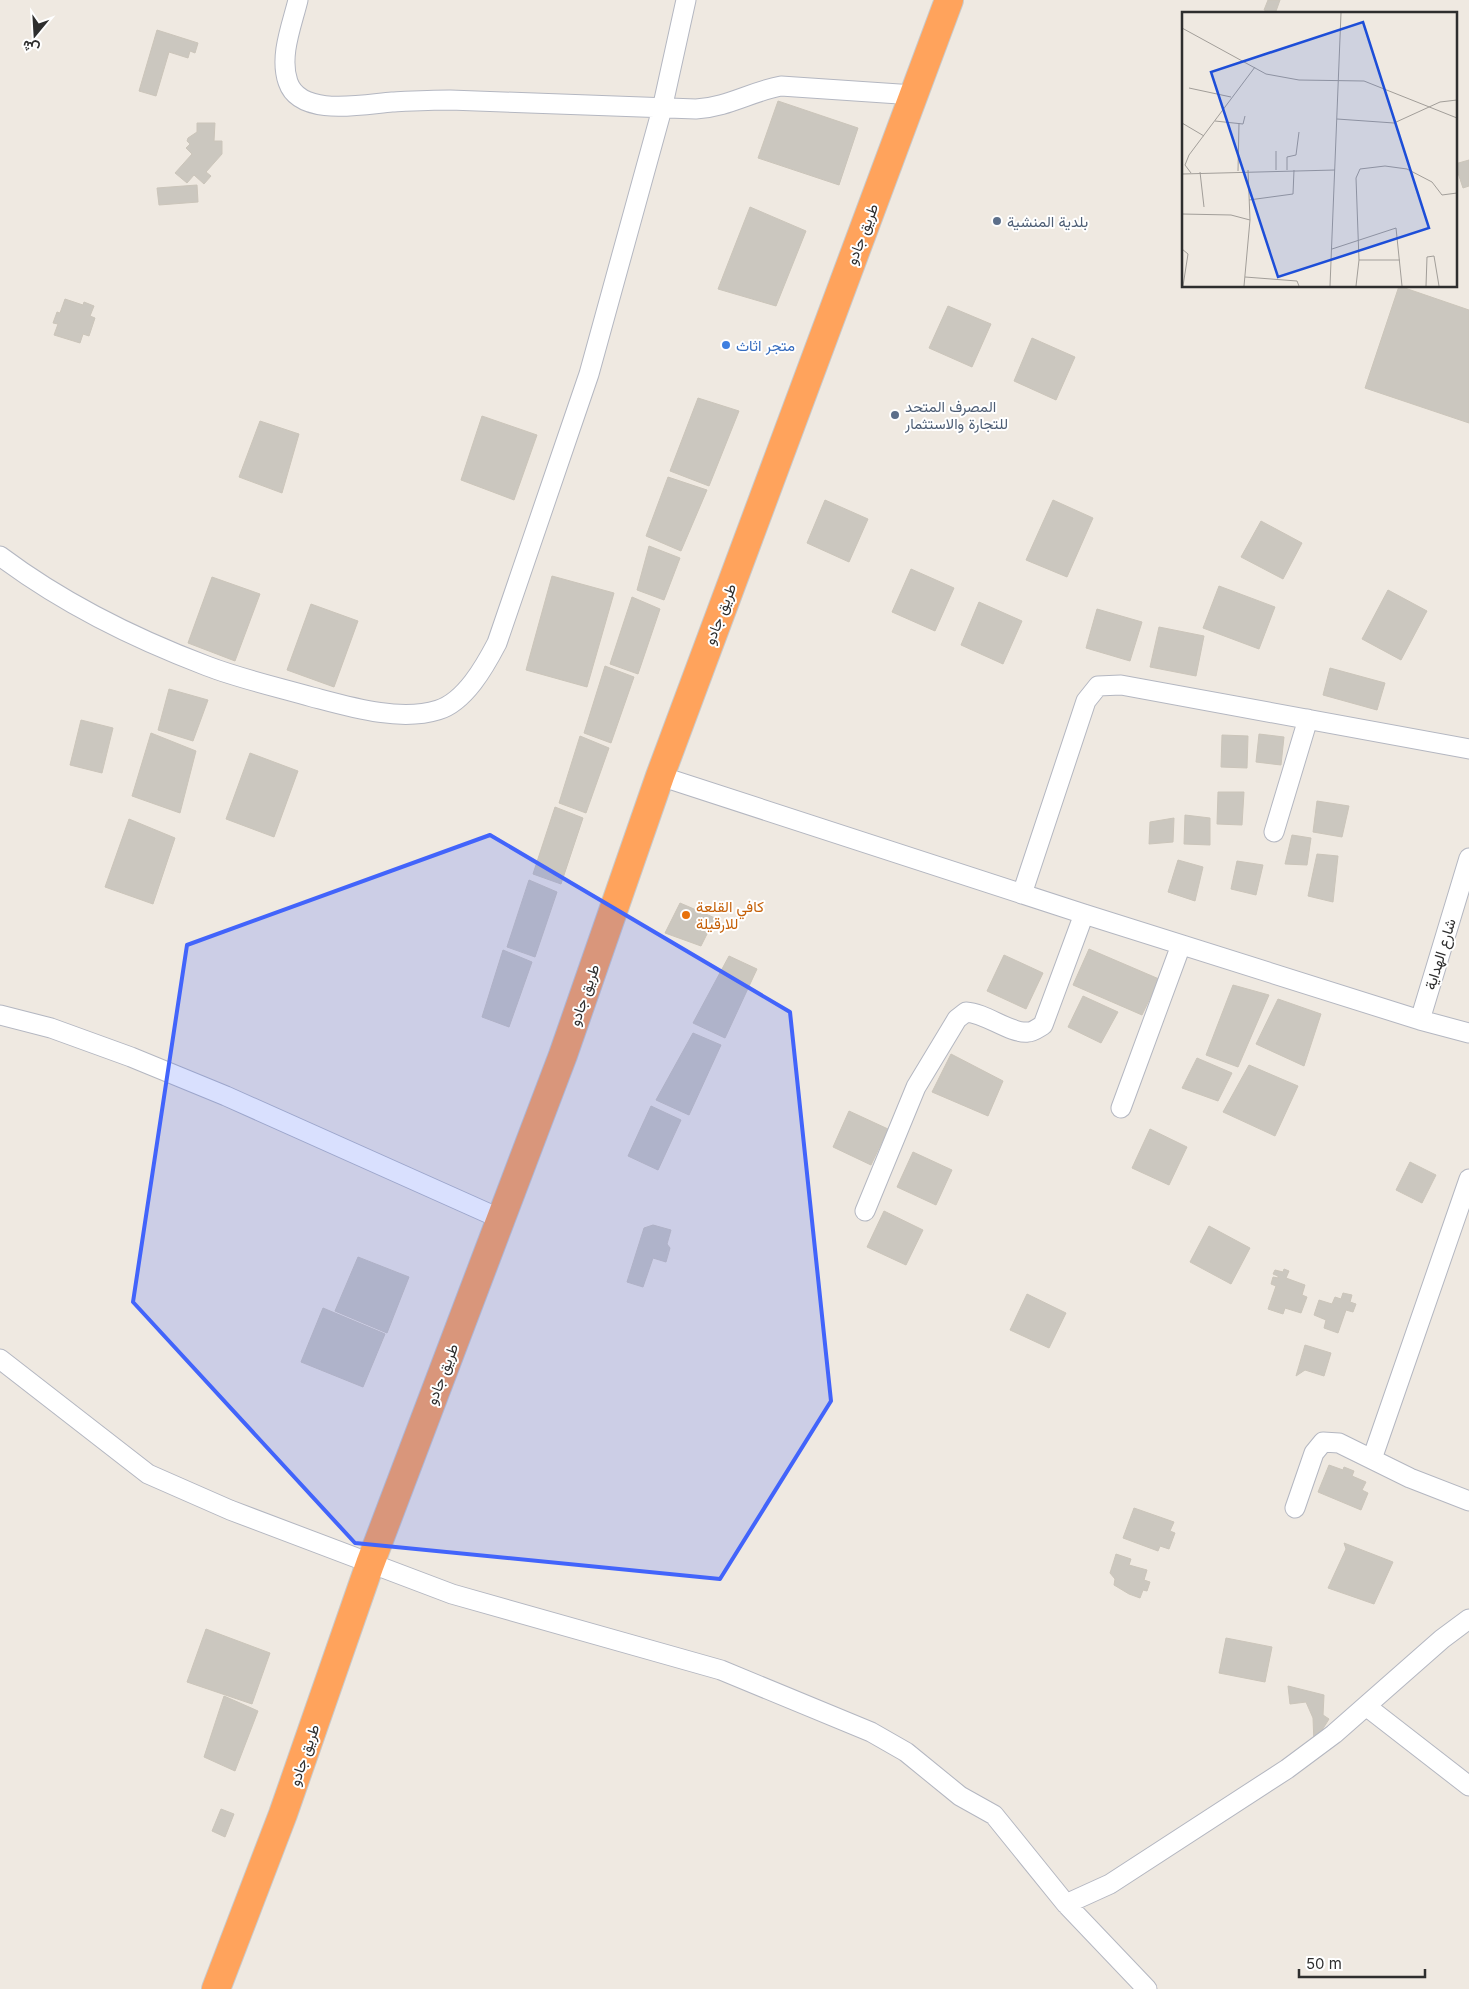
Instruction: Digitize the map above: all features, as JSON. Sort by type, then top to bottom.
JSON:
[{"type":"highway","name":"طريق جادو","points":[[216,1989],[283,1814],[370,1564],[563,1055],[660,776],[949,0]]},
{"type":"street","points":[[298,0],[287,45],[286,70],[288,83],[295,94],[309,102],[322,106],[339,107],[417,100],[450,100],[662,109],[710,108],[733,102],[768,88],[781,86],[914,94]]},
{"type":"street","points":[[0,556],[31,579],[85,612],[144,640],[208,666],[326,700],[373,710],[406,715],[423,714],[440,710],[450,704],[480,674],[497,643],[589,374],[662,109],[686,0]]},
{"type":"street","points":[[1022,894],[1086,701],[1098,686],[1122,686],[1469,749]]},
{"type":"street","points":[[1274,832],[1308,720]]},
{"type":"street","points":[[660,776],[1181,945],[1420,1020],[1469,1033]]},
{"type":"street","name":"شارع الهداية","points":[[1420,1020],[1469,858]]},
{"type":"street","points":[[865,1211],[916,1087],[957,1019],[966,1012],[976,1012],[1018,1031],[1029,1032],[1042,1025],[1084,914]]},
{"type":"street","points":[[1121,1108],[1181,945]]},
{"type":"street","points":[[0,1016],[51,1028],[131,1057],[235,1100],[501,1218]]},
{"type":"street","points":[[1372,1459],[1469,1179]]},
{"type":"street","points":[[0,1359],[148,1474],[230,1510],[452,1594],[721,1670],[871,1732],[906,1752],[960,1796],[994,1815],[1066,1904],[1147,1989]]},
{"type":"street","points":[[1295,1508],[1314,1453],[1323,1442],[1339,1443],[1410,1478],[1469,1501]]},
{"type":"street","points":[[1066,1904],[1110,1884],[1287,1769],[1334,1734],[1442,1639],[1469,1619]]},
{"type":"street","points":[[1366,1706],[1469,1786]]},
{"type":"highlighted area","points":[[490,835],[790,1012],[831,1401],[720,1579],[355,1543],[133,1302],[187,945]]},
{"type":"building","points":[[1268,0],[1280,0],[1276,12],[1264,10]]},
{"type":"building","points":[[157,30],[198,43],[195,53],[190,51],[188,58],[169,52],[156,96],[139,91]]},
{"type":"building","points":[[778,101],[858,128],[839,185],[758,158]]},
{"type":"building","points":[[197,123],[215,123],[214,141],[222,141],[222,154],[206,172],[211,176],[204,184],[194,175],[187,183],[175,173],[192,154],[186,148],[190,144],[187,141],[188,138],[197,132]]},
{"type":"building","points":[[1469,160],[1469,186],[1463,188],[1456,164]]},
{"type":"building","points":[[197,185],[198,202],[159,205],[157,188]]},
{"type":"building","points":[[750,207],[806,231],[776,306],[718,289]]},
{"type":"building","points":[[1398,288],[1405,288],[1469,310],[1469,423],[1365,388]]},
{"type":"building","points":[[65,299],[83,305],[84,302],[94,306],[90,316],[95,318],[89,336],[83,334],[80,343],[54,335],[58,324],[53,323],[57,312],[60,313]]},
{"type":"building","points":[[948,306],[991,324],[972,367],[929,348]]},
{"type":"building","points":[[1032,338],[1075,357],[1056,400],[1014,381]]},
{"type":"building","points":[[698,398],[739,411],[709,486],[670,471]]},
{"type":"building","points":[[482,416],[537,435],[514,500],[461,480]]},
{"type":"building","points":[[260,421],[299,434],[282,493],[239,477]]},
{"type":"building","points":[[668,477],[707,490],[681,551],[646,536]]},
{"type":"building","points":[[825,500],[868,519],[849,562],[807,543]]},
{"type":"building","points":[[1053,500],[1093,518],[1067,577],[1026,560]]},
{"type":"building","points":[[1261,521],[1302,543],[1283,579],[1241,557]]},
{"type":"building","points":[[649,546],[680,558],[664,600],[637,590]]},
{"type":"building","points":[[911,569],[954,588],[935,631],[892,612]]},
{"type":"building","points":[[552,576],[614,593],[587,687],[526,670]]},
{"type":"building","points":[[212,577],[260,594],[235,661],[188,643]]},
{"type":"building","points":[[1219,586],[1275,607],[1259,649],[1203,628]]},
{"type":"building","points":[[1388,590],[1427,611],[1401,660],[1362,639]]},
{"type":"building","points":[[632,597],[660,609],[638,674],[610,664]]},
{"type":"building","points":[[979,602],[1022,621],[1003,664],[961,645]]},
{"type":"building","points":[[311,604],[358,621],[334,687],[287,670]]},
{"type":"building","points":[[1097,609],[1142,622],[1130,661],[1086,648]]},
{"type":"building","points":[[1159,627],[1204,636],[1196,676],[1150,667]]},
{"type":"building","points":[[605,666],[634,677],[611,743],[584,733]]},
{"type":"building","points":[[1330,668],[1385,683],[1377,710],[1323,695]]},
{"type":"building","points":[[169,689],[208,700],[193,741],[158,730]]},
{"type":"building","points":[[81,720],[113,728],[102,773],[70,765]]},
{"type":"building","points":[[151,733],[196,751],[180,813],[132,796]]},
{"type":"building","points":[[1259,734],[1284,737],[1281,765],[1256,762]]},
{"type":"building","points":[[1222,735],[1248,736],[1247,768],[1221,767]]},
{"type":"building","points":[[580,736],[609,748],[586,813],[559,803]]},
{"type":"building","points":[[250,753],[298,771],[274,837],[226,819]]},
{"type":"building","points":[[1218,792],[1244,792],[1242,825],[1217,824]]},
{"type":"building","points":[[1317,801],[1349,806],[1342,837],[1313,832]]},
{"type":"building","points":[[555,807],[583,818],[561,884],[533,874]]},
{"type":"building","points":[[1185,815],[1210,818],[1210,845],[1184,844]]},
{"type":"building","points":[[1174,818],[1173,842],[1149,844],[1150,822]]},
{"type":"building","points":[[129,819],[175,838],[153,904],[105,887]]},
{"type":"building","points":[[1292,835],[1311,838],[1307,865],[1285,864]]},
{"type":"building","points":[[1317,854],[1338,856],[1333,902],[1308,896]]},
{"type":"building","points":[[1178,860],[1203,867],[1195,901],[1168,892]]},
{"type":"building","points":[[1237,861],[1263,865],[1256,895],[1231,889]]},
{"type":"building","points":[[529,880],[557,892],[535,957],[507,947]]},
{"type":"building","points":[[680,903],[715,918],[701,946],[665,933]]},
{"type":"building","points":[[1089,949],[1159,979],[1142,1015],[1073,985]]},
{"type":"building","points":[[503,950],[532,962],[509,1027],[482,1017]]},
{"type":"building","points":[[1004,955],[1043,973],[1026,1009],[987,991]]},
{"type":"building","points":[[729,956],[757,969],[725,1038],[693,1023]]},
{"type":"building","points":[[1233,985],[1269,995],[1238,1067],[1206,1055]]},
{"type":"building","points":[[1083,996],[1118,1012],[1101,1043],[1068,1027]]},
{"type":"building","points":[[1278,999],[1321,1014],[1304,1066],[1256,1044]]},
{"type":"building","points":[[693,1033],[721,1045],[689,1115],[656,1100]]},
{"type":"building","points":[[951,1054],[1003,1081],[988,1116],[932,1092]]},
{"type":"building","points":[[1197,1058],[1232,1073],[1218,1101],[1182,1088]]},
{"type":"building","points":[[1249,1065],[1298,1086],[1275,1136],[1223,1112]]},
{"type":"building","points":[[651,1106],[681,1120],[658,1170],[628,1156]]},
{"type":"building","points":[[849,1111],[888,1129],[871,1165],[833,1147]]},
{"type":"building","points":[[1150,1129],[1187,1147],[1169,1185],[1132,1168]]},
{"type":"building","points":[[913,1152],[952,1170],[936,1205],[897,1187]]},
{"type":"building","points":[[1410,1162],[1436,1175],[1422,1203],[1396,1190]]},
{"type":"building","points":[[884,1211],[923,1230],[906,1265],[867,1247]]},
{"type":"building","points":[[653,1225],[671,1230],[667,1244],[670,1248],[666,1262],[653,1258],[643,1287],[627,1282],[644,1228]]},
{"type":"building","points":[[1209,1226],[1250,1248],[1231,1284],[1190,1262]]},
{"type":"building","points":[[358,1257],[409,1277],[387,1333],[335,1311]]},
{"type":"building","points":[[1284,1269],[1289,1271],[1286,1278],[1305,1285],[1302,1295],[1307,1297],[1301,1313],[1285,1308],[1283,1314],[1268,1309],[1276,1286],[1271,1284],[1273,1277],[1278,1278],[1278,1276],[1273,1274],[1275,1270],[1283,1272]]},
{"type":"building","points":[[1343,1293],[1352,1295],[1350,1302],[1356,1304],[1353,1312],[1346,1310],[1338,1333],[1324,1328],[1326,1320],[1314,1315],[1319,1300],[1332,1304],[1335,1297],[1341,1299]]},
{"type":"building","points":[[1027,1294],[1066,1313],[1049,1348],[1010,1330]]},
{"type":"building","points":[[323,1308],[385,1334],[363,1387],[301,1362]]},
{"type":"building","points":[[1305,1345],[1331,1353],[1324,1376],[1305,1370],[1296,1376]]},
{"type":"building","points":[[1329,1465],[1343,1470],[1344,1467],[1354,1471],[1352,1476],[1366,1482],[1362,1490],[1368,1493],[1361,1510],[1318,1492]]},
{"type":"building","points":[[1134,1508],[1174,1522],[1170,1531],[1175,1533],[1169,1549],[1160,1546],[1158,1551],[1123,1538]]},
{"type":"building","points":[[1344,1543],[1393,1562],[1374,1604],[1328,1588],[1346,1549]]},
{"type":"building","points":[[1116,1554],[1131,1559],[1129,1565],[1147,1570],[1144,1580],[1150,1582],[1147,1591],[1143,1590],[1140,1598],[1114,1585],[1115,1579],[1110,1573]]},
{"type":"building","points":[[206,1629],[270,1653],[252,1704],[187,1682]]},
{"type":"building","points":[[1226,1638],[1272,1647],[1265,1682],[1219,1673]]},
{"type":"building","points":[[1288,1686],[1324,1695],[1323,1715],[1329,1719],[1314,1743],[1313,1718],[1306,1702],[1290,1704]]},
{"type":"building","points":[[224,1696],[258,1711],[235,1771],[204,1757]]},
{"type":"building","points":[[221,1809],[234,1814],[225,1837],[212,1831]]},
{"type":"place","name":"بلدية المنشية","points":[[997,221]]},
{"type":"place","name":"متجر اثاث","points":[[726,345]]},
{"type":"place","name":"المصرف المتحد للتجارة والاستثمار","points":[[895,415]]},
{"type":"place","name":"كافي القلعة للارقيلة","points":[[686,915]]}]
